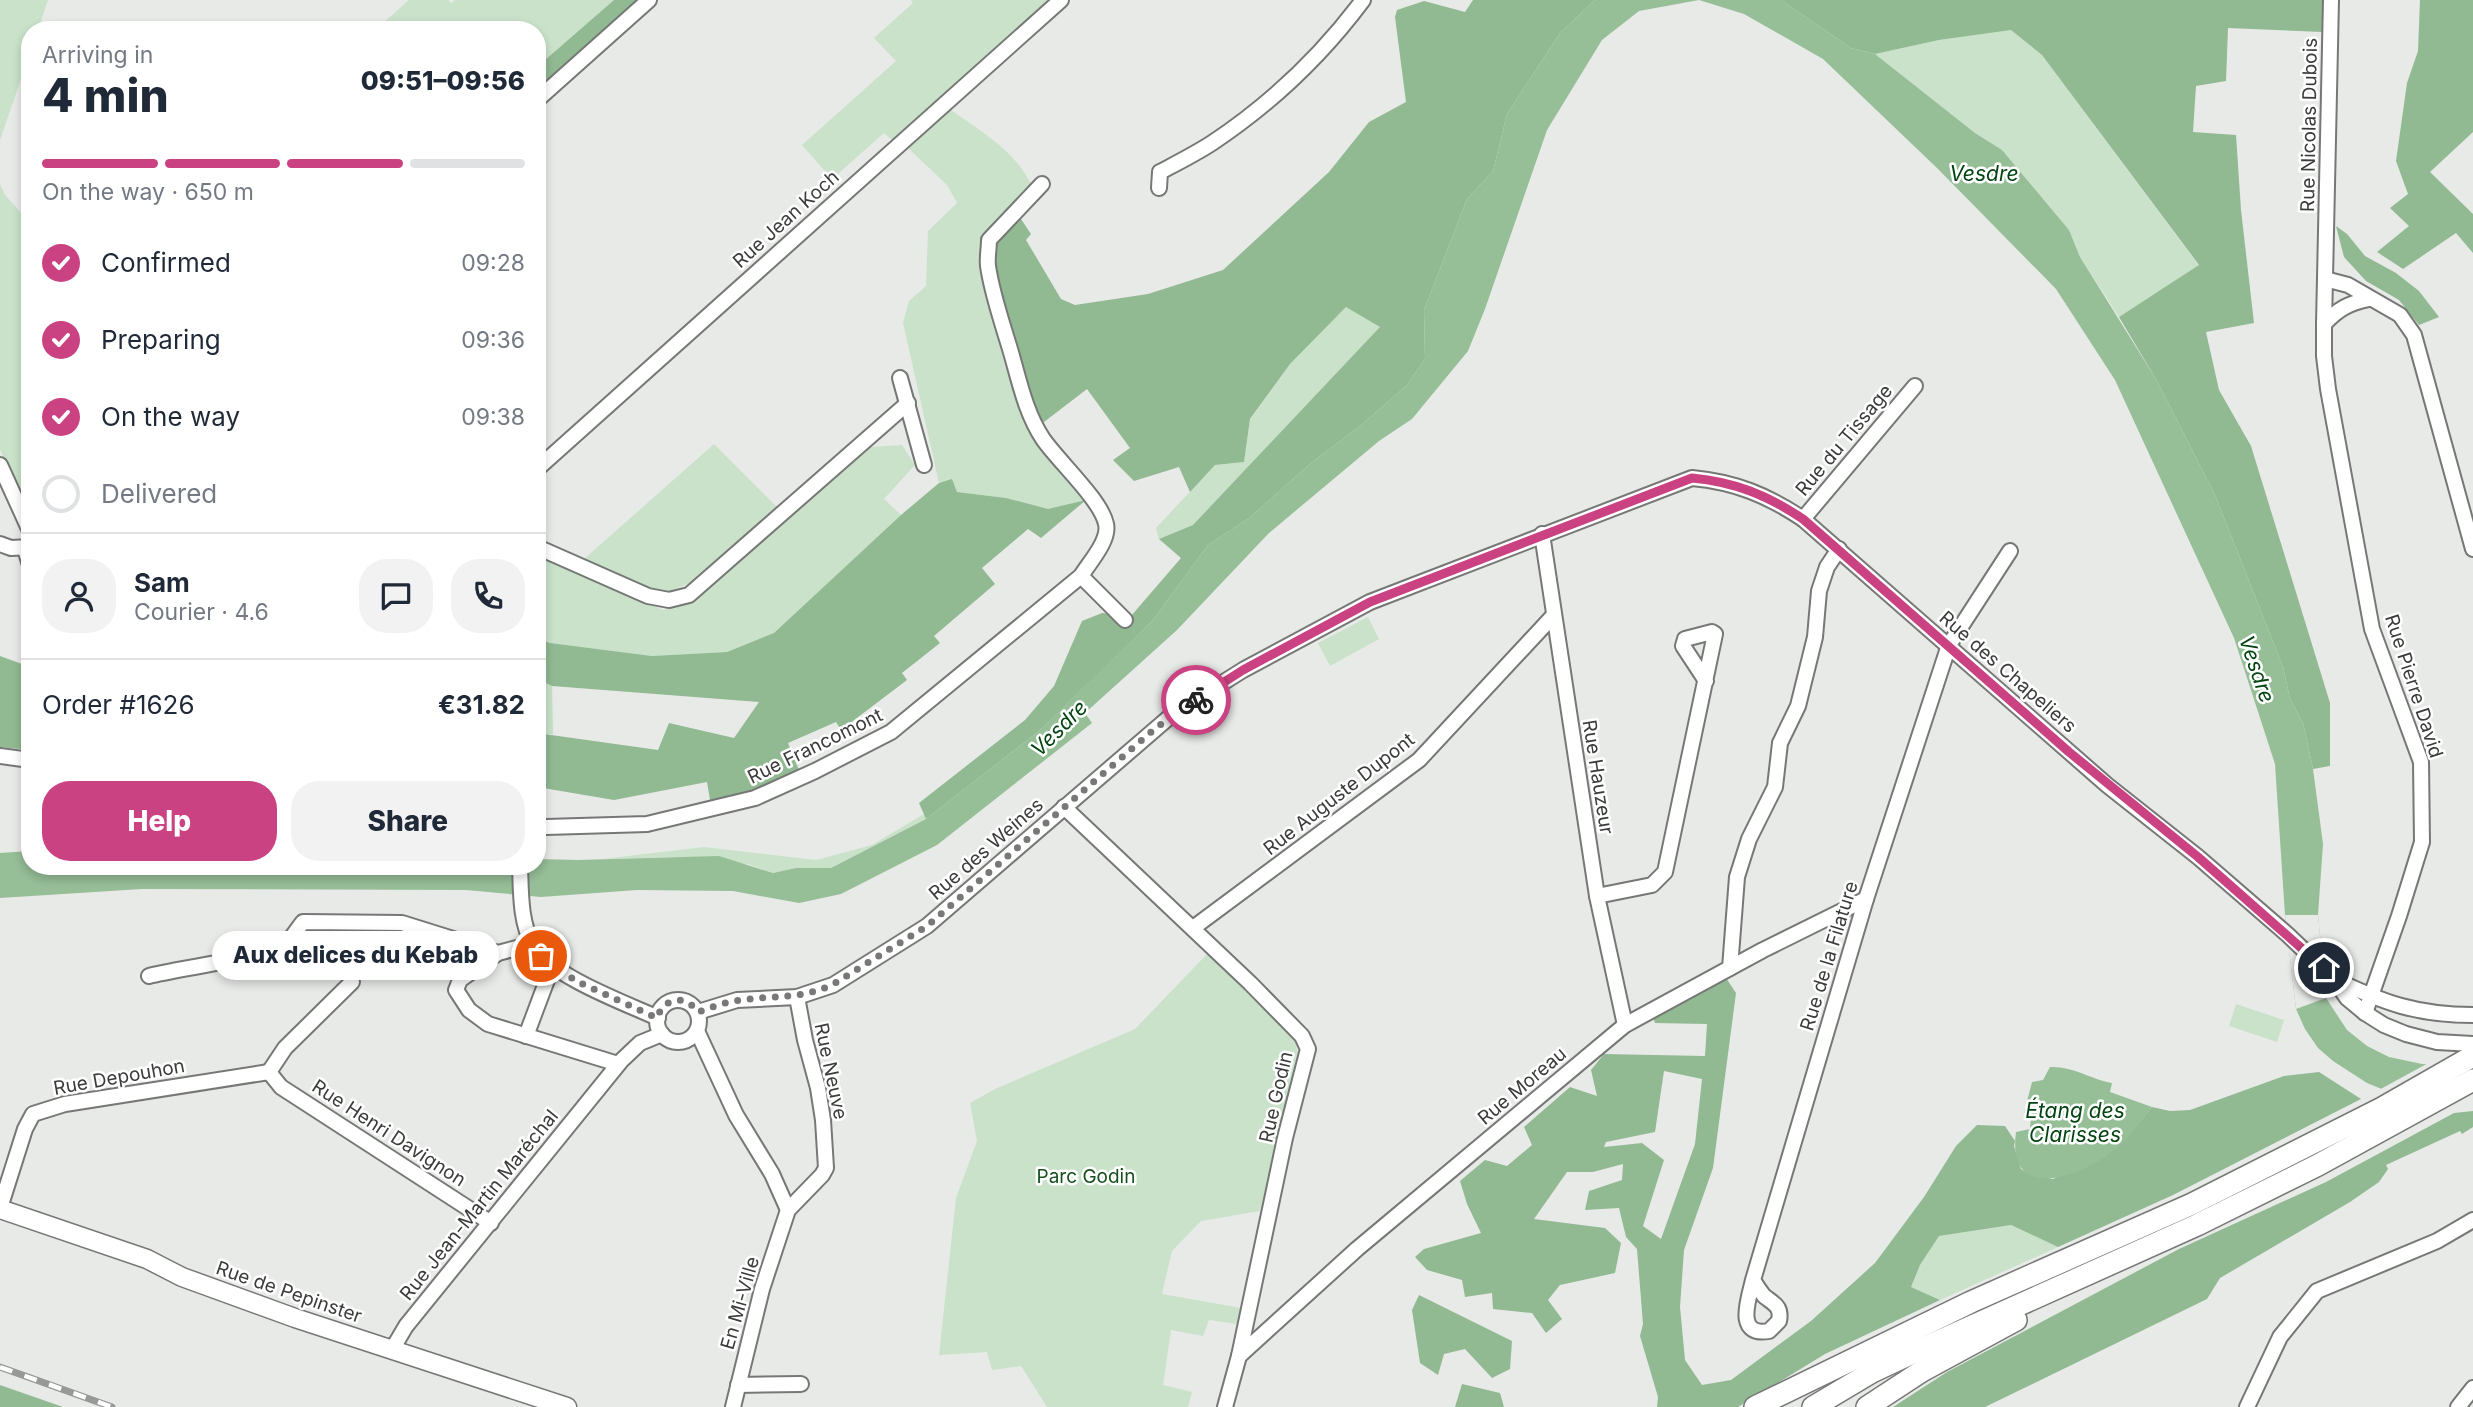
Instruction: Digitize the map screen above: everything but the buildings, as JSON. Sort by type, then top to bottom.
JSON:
[{"type":"highway","points":[[1813,1407],[1872,1372],[2197,1225],[2313,1155],[2382,1108],[2473,1056]]},
{"type":"highway","points":[[1755,1407],[1959,1308],[2192,1204],[2313,1155],[2473,1080]]},
{"type":"highway","points":[[1867,1407],[1933,1365],[2124,1258]]},
{"type":"highway","points":[[1780,1407],[1826,1373]]},
{"type":"main road","name":"Rue de Pepinster","points":[[0,1209],[147,1259],[182,1278],[282,1313],[567,1407]]},
{"type":"street","points":[[546,92],[649,0]]},
{"type":"street","name":"Rue Jean Koch","points":[[546,461],[1061,0]]},
{"type":"street","points":[[1159,188],[1160,172],[1211,144],[1253,112],[1339,33],[1363,0]]},
{"type":"street","name":"Rue Nicolas Dubois","points":[[2326,251],[2331,0]]},
{"type":"street","name":"Rue Francomont","points":[[546,827],[647,824],[755,799],[891,732],[1081,576],[1102,543],[1107,531],[1106,523],[1088,493],[1042,436],[1031,415],[1001,321],[988,265],[989,240],[1042,184]]},
{"type":"street","name":"Rue Pierre David","points":[[2326,251],[2324,356],[2328,389],[2372,629],[2421,762],[2422,842],[2373,996],[2365,1013]]},
{"type":"street","points":[[2325,279],[2348,285],[2400,315],[2414,335],[2473,549]]},
{"type":"street","points":[[2324,324],[2337,310],[2350,303],[2369,299]]},
{"type":"street","points":[[900,378],[924,464]]},
{"type":"street","name":"Rue du Tissage","points":[[1803,519],[1915,386]]},
{"type":"street","points":[[546,551],[648,596],[669,600],[689,595],[908,403]]},
{"type":"street","points":[[0,466],[21,512]]},
{"type":"street","name":"Rue des Chapeliers","points":[[1231,678],[1370,602],[1692,478],[1713,480],[1759,493],[1803,519],[2108,785],[2249,901],[2328,973]]},
{"type":"street","name":"Rue Hauzeur","points":[[1542,534],[1597,896],[1625,1025]]},
{"type":"street","points":[[0,544],[21,548]]},
{"type":"street","points":[[1730,968],[1737,877],[1749,839],[1775,788],[1780,743],[1798,706],[1815,637],[1819,591],[1827,566],[1839,549]]},
{"type":"street","name":"Rue de la Filature","points":[[1753,1280],[1866,899],[1949,645],[2010,551]]},
{"type":"street","points":[[1081,576],[1125,620]]},
{"type":"street","name":"Rue Auguste Dupont","points":[[1193,928],[1419,760],[1553,616]]},
{"type":"street","name":"Rue des Weines","points":[[698,1012],[737,1000],[797,997],[832,985],[927,926],[1157,727],[1231,678]]},
{"type":"street","points":[[1597,896],[1652,886],[1665,873],[1706,681]]},
{"type":"street","points":[[0,756],[21,759]]},
{"type":"street","name":"Rue Godin","points":[[1064,807],[1193,928],[1302,1036],[1308,1049],[1285,1138],[1239,1356],[1225,1407]]},
{"type":"street","points":[[520,875],[521,905],[532,944],[541,956],[576,981],[657,1018]]},
{"type":"street","name":"Rue Moreau","points":[[1239,1356],[1357,1249],[1625,1025],[1866,899]]},
{"type":"street","points":[[149,976],[260,953],[288,941],[303,922],[402,923],[498,953]]},
{"type":"street","points":[[532,944],[498,953],[460,980],[456,990],[468,1010],[488,1024],[618,1064]]},
{"type":"street","points":[[526,1036],[553,964]]},
{"type":"street","points":[[2328,973],[2393,1005],[2423,1013],[2473,1016]]},
{"type":"street","points":[[2328,973],[2347,998],[2384,1025],[2437,1042],[2473,1044]]},
{"type":"street","points":[[269,1072],[285,1048],[352,982]]},
{"type":"street","name":"Rue Neuve","points":[[797,997],[804,1040],[818,1088],[826,1154]]},
{"type":"street","points":[[675,1000],[688,1002],[698,1012],[697,1031],[692,1037],[676,1042],[662,1034],[657,1018],[664,1006],[675,1000]]},
{"type":"street","points":[[697,1031],[736,1115],[772,1174],[788,1210]]},
{"type":"street","name":"Rue Jean-Martin Maréchal","points":[[394,1348],[406,1326],[597,1088],[640,1043],[662,1034]]},
{"type":"street","name":"Rue Depouhon","points":[[0,1209],[24,1129],[33,1114],[65,1104],[269,1072]]},
{"type":"street","name":"Rue Henri Davignon","points":[[269,1072],[281,1087],[491,1223]]},
{"type":"street","name":"En Mi-Ville","points":[[733,1407],[762,1289],[788,1210],[822,1175],[826,1168],[826,1154]]},
{"type":"street","points":[[2247,1407],[2280,1337],[2316,1291],[2437,1241],[2473,1220]]},
{"type":"street","points":[[738,1385],[801,1384]]},
{"type":"street","points":[[2458,1407],[2473,1388]]},
{"type":"green space","points":[[0,0],[48,0],[41,21],[21,21],[21,79],[0,140]]},
{"type":"green space","points":[[409,0],[448,0],[451,3],[455,0],[614,0],[546,59],[546,21],[385,21]]},
{"type":"green space","points":[[911,0],[1050,0],[892,140],[884,133],[832,179],[802,145],[896,61],[874,38],[913,3]]},
{"type":"green space","points":[[2011,30],[2042,55],[2199,266],[2119,317],[2080,257],[2069,230],[2002,150],[1975,133],[1875,54],[1939,40]]},
{"type":"green space","points":[[948,108],[1008,153],[1027,176],[1034,190],[988,232],[1032,434],[1086,500],[1048,510],[1006,498],[957,492],[952,480],[939,483],[903,323],[909,301],[926,286],[928,231],[957,203],[947,185],[906,146]]},
{"type":"green space","points":[[0,184],[5,195],[21,213],[21,502],[0,449]]},
{"type":"green space","points":[[1347,306],[1381,327],[1193,525],[1159,539],[1156,528],[1215,465],[1244,462],[1250,420],[1290,364]]},
{"type":"green space","points":[[714,444],[777,507],[694,581],[671,591],[650,591],[583,560]]},
{"type":"green space","points":[[902,445],[915,465],[884,499],[901,515],[774,633],[727,652],[652,656],[546,641],[546,560],[663,610],[696,599],[870,447]]},
{"type":"green space","points":[[1368,617],[1379,639],[1330,666],[1318,643]]},
{"type":"green space","points":[[546,683],[552,686],[553,734],[546,734]]},
{"type":"green space","points":[[924,814],[926,819],[831,868],[796,868],[773,873],[748,864],[674,857],[603,859],[704,847],[816,860],[872,845]]},
{"type":"green space","name":"Parc Godin","points":[[1208,953],[1295,1039],[1299,1057],[1260,1211],[1201,1221],[1172,1251],[1162,1294],[1241,1308],[1237,1324],[1209,1320],[1203,1336],[1171,1330],[1163,1385],[1192,1392],[1188,1407],[1047,1407],[1021,1366],[992,1370],[987,1352],[939,1355],[956,1198],[977,1141],[970,1103],[995,1089],[1135,1029]]},
{"type":"green space","points":[[2236,1004],[2284,1020],[2277,1042],[2229,1026]]},
{"type":"green space","points":[[2011,1225],[2058,1247],[1940,1300],[1911,1287],[1920,1265],[1939,1236]]},
{"type":"shaded area","points":[[614,0],[638,0],[546,82],[546,59]]},
{"type":"shaded area","points":[[1473,0],[1595,0],[1560,33],[1507,114],[1493,171],[1467,199],[1424,310],[1425,359],[1406,386],[1360,426],[1311,463],[1248,519],[1208,545],[1153,620],[1039,731],[926,819],[919,803],[1025,720],[1054,686],[1082,621],[1102,613],[1131,616],[1181,558],[1159,539],[1193,525],[1380,327],[1346,307],[1290,364],[1250,419],[1244,462],[1215,465],[1190,492],[1179,467],[1134,481],[1113,460],[1130,448],[1087,389],[1044,422],[1031,412],[998,300],[991,241],[1017,213],[1031,234],[1026,240],[1061,299],[1075,305],[1148,294],[1223,270],[1329,172],[1369,122],[1406,102],[1395,17],[1397,10],[1424,1],[1465,12]]},
{"type":"shaded area","points":[[1781,0],[2323,0],[2322,32],[2228,28],[2226,81],[2196,86],[2193,132],[2236,135],[2241,210],[2254,323],[2206,332],[2219,390],[2251,446],[2330,703],[2330,766],[2313,769],[2303,723],[2290,699],[2283,667],[2215,495],[2156,379],[2119,317],[2199,265],[2042,55],[2011,30],[1939,40],[1875,54],[1851,48]]},
{"type":"shaded area","points":[[2420,0],[2473,0],[2473,132],[2430,172],[2473,214],[2473,253],[2456,233],[2403,269],[2377,252],[2409,226],[2390,208],[2408,194],[2396,161],[2407,83],[2418,51]]},
{"type":"shaded area","points":[[2336,226],[2347,234],[2365,256],[2396,273],[2419,291],[2439,317],[2419,325],[2399,300],[2366,281],[2344,257]]},
{"type":"shaded area","points":[[952,479],[957,492],[1006,498],[1048,509],[1086,500],[1041,538],[1028,529],[982,568],[995,584],[934,636],[940,643],[902,673],[907,680],[841,730],[836,722],[788,743],[801,775],[711,806],[707,782],[614,800],[546,789],[546,734],[658,750],[669,723],[734,738],[759,702],[552,686],[546,683],[546,641],[652,656],[727,652],[774,633],[939,483]]},
{"type":"shaded area","points":[[0,656],[21,664],[21,749],[0,747]]},
{"type":"shaded area","points":[[1722,972],[1736,993],[1713,1168],[1684,1250],[1680,1307],[1685,1360],[1702,1385],[1731,1380],[1811,1321],[1875,1263],[1924,1197],[1956,1146],[1977,1125],[2005,1126],[2015,1141],[2021,1169],[2029,1174],[2053,1179],[2122,1143],[2152,1107],[2170,1111],[2190,1110],[2284,1076],[2319,1072],[2361,1099],[2173,1195],[2058,1247],[2011,1225],[1939,1236],[1920,1265],[1911,1287],[1940,1300],[1825,1354],[1738,1407],[1657,1407],[1658,1397],[1640,1336],[1643,1324],[1637,1249],[1626,1237],[1619,1208],[1585,1210],[1589,1191],[1622,1180],[1623,1164],[1593,1172],[1567,1172],[1534,1219],[1605,1228],[1621,1243],[1615,1273],[1560,1285],[1548,1300],[1562,1319],[1546,1333],[1532,1313],[1493,1309],[1492,1293],[1465,1297],[1462,1280],[1427,1270],[1415,1257],[1424,1249],[1481,1233],[1467,1204],[1460,1181],[1485,1160],[1507,1166],[1532,1145],[1524,1127],[1570,1087],[1597,1096],[1591,1070],[1604,1054],[1705,1056],[1707,1024],[1655,1023],[1650,1011]],"holes":[[[1664,1071],[1702,1079],[1695,1144],[1661,1239],[1643,1226],[1664,1160],[1642,1143],[1604,1147],[1606,1142],[1655,1132]]]},
{"type":"shaded area","points":[[2473,1111],[2473,1127],[2386,1165],[2388,1169],[2379,1182],[2350,1202],[2220,1278],[2207,1299],[1985,1407],[1893,1407],[1947,1372],[2179,1249],[2326,1182],[2454,1113]]},
{"type":"shaded area","points":[[1419,1295],[1512,1341],[1510,1369],[1492,1378],[1465,1349],[1444,1354],[1438,1375],[1420,1363],[1412,1310]]},
{"type":"shaded area","points":[[1462,1384],[1500,1393],[1504,1407],[1455,1407]]},
{"type":"shaded area","points":[[0,1385],[63,1407],[0,1407]]},
{"type":"water","name":"Vesdre","points":[[1595,0],[1699,0],[1639,11],[1602,40],[1547,130],[1468,351],[1412,419],[1379,441],[1269,533],[1177,630],[1085,713],[1092,723],[937,845],[841,894],[799,903],[733,891],[637,890],[541,897],[466,890],[142,889],[0,898],[0,853],[21,852],[21,875],[546,875],[546,859],[719,856],[773,873],[796,868],[831,868],[926,819],[1039,731],[1153,620],[1208,545],[1248,519],[1311,463],[1360,426],[1406,386],[1425,359],[1424,310],[1467,199],[1493,171],[1507,114],[1560,33]]},
{"type":"water","name":"Vesdre","points":[[1699,0],[1781,0],[1851,48],[1875,54],[1975,133],[2002,150],[2069,230],[2080,257],[2156,379],[2215,495],[2283,667],[2290,699],[2303,723],[2313,769],[2323,844],[2318,915],[2326,998],[2347,1030],[2367,1046],[2389,1057],[2422,1064],[2473,1066],[2401,1097],[2367,1083],[2333,1061],[2318,1048],[2305,1029],[2296,1009],[2285,915],[2275,764],[2234,638],[2115,380],[2056,289],[1937,168],[1823,59],[1744,14]]},
{"type":"water","name":"Étang des Clarisses","points":[[2050,1067],[2112,1083],[2110,1092],[2152,1107],[2127,1139],[2103,1158],[2068,1175],[2035,1177],[2023,1170],[2016,1155],[2016,1132],[2030,1129],[2031,1115],[2024,1113],[2032,1082],[2043,1080]]},
{"type":"pier","points":[[2285,915],[2318,915],[2326,998],[2296,1009]]},
{"type":"pier","points":[[2432,1061],[2473,1063],[2473,1103],[2401,1101],[2377,1091]]},
{"type":"railway","points":[[0,1367],[112,1407]]},
{"type":"way so far","points":[[541,956],[576,981],[657,1018],[664,1006],[675,1000],[688,1002],[698,1012],[737,1000],[797,997],[818,992],[927,926],[1157,727],[1196,700]]},
{"type":"place","name":"Aux delices du Kebab","points":[[541,956]]},
{"type":"route","points":[[1196,700],[1243,670],[1370,602],[1692,478],[1713,480],[1759,493],[1803,519],[2069,752],[2198,857],[2324,968]]}]
